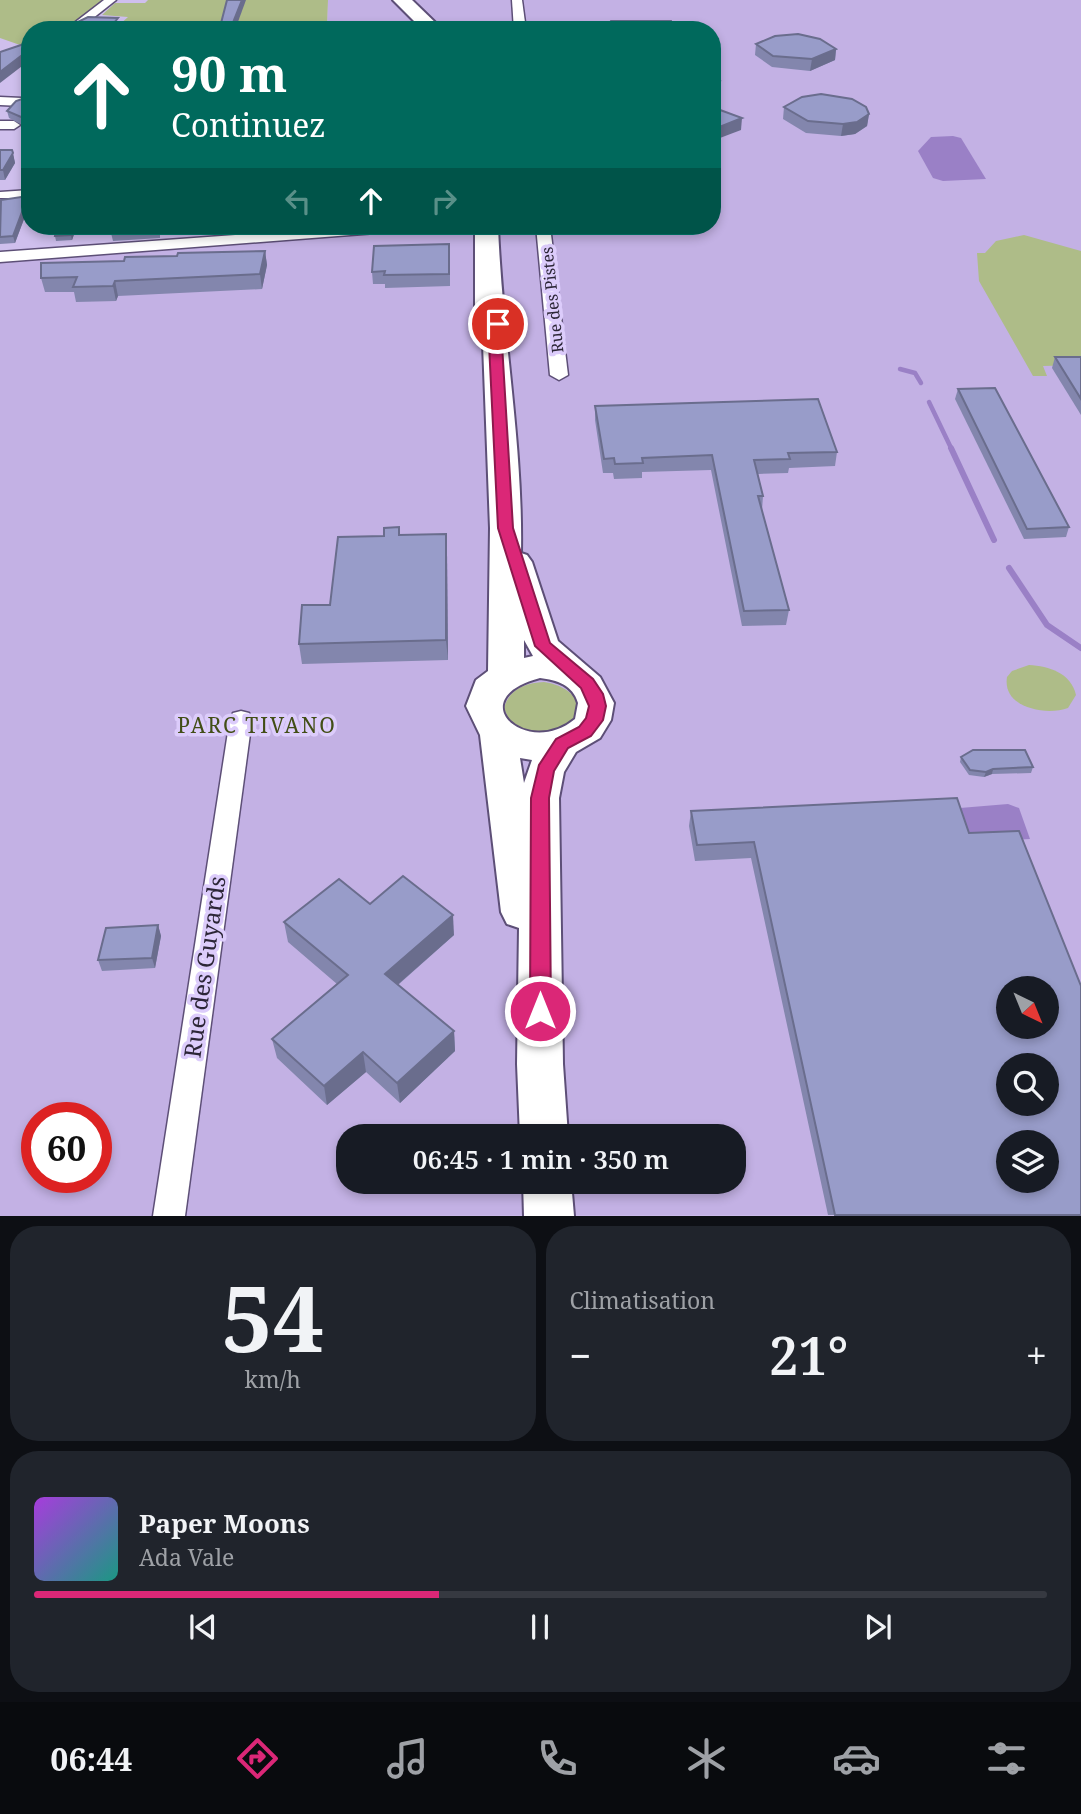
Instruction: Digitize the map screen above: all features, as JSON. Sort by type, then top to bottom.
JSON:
[{"type":"main road","points":[[402,0],[424,21]]},
{"type":"main road","points":[[413,0],[435,21]]},
{"type":"main road","points":[[487,235],[488,306],[496,344],[506,528],[504,608],[508,650],[505,675]]},
{"type":"main road","points":[[498,734],[528,746],[562,744],[585,732],[594,720],[597,706],[587,683],[571,673],[543,646],[506,528]]},
{"type":"main road","points":[[540,1064],[498,734],[485,717],[483,706],[493,684],[505,675],[540,666],[571,673]]},
{"type":"main road","points":[[543,1124],[540,1064],[540,798],[545,770],[562,744]]},
{"type":"main road","points":[[548,1194],[549,1216]]},
{"type":"street","points":[[82,21],[111,0]]},
{"type":"street","points":[[517,0],[519,21]]},
{"type":"street","points":[[0,101],[21,102]]},
{"type":"street","points":[[5,195],[21,194]]},
{"type":"street","points":[[0,257],[295,235]]},
{"type":"street","name":"Rue des Pistes","points":[[545,235],[559,375]]},
{"type":"street","name":"Rue des Guyards","points":[[169,1216],[241,719]]},
{"type":"shaded area","points":[[328,0],[1081,0],[1081,1215],[0,1216],[0,263],[344,235],[721,235],[721,21],[327,21]]},
{"type":"shaded area","points":[[931,137],[961,138],[986,179],[943,181],[933,178],[918,151]]},
{"type":"shaded area","points":[[1008,804],[1019,808],[1030,839],[971,842],[960,808]]},
{"type":"green space","points":[[0,0],[106,0],[76,21],[21,21],[20,45],[0,38]]},
{"type":"green space","points":[[148,0],[328,0],[327,21],[124,21],[128,17],[102,15],[115,3],[145,3]]},
{"type":"green space","points":[[1024,235],[1081,251],[1081,365],[1043,366],[1047,376],[1033,376],[979,281],[977,253],[985,253],[996,241]]},
{"type":"green space","points":[[1029,665],[1051,669],[1069,681],[1076,695],[1068,708],[1038,710],[1018,703],[1011,696],[1007,688],[1007,677],[1012,671]]},
{"type":"green space","points":[[544,682],[568,691],[575,698],[577,714],[572,721],[562,727],[536,734],[511,725],[504,708],[506,701],[519,688]]},
{"type":"building","points":[[227,0],[242,0],[234,21],[222,21]]},
{"type":"building","points":[[88,17],[118,18],[116,21],[80,21]]},
{"type":"building","points":[[798,34],[820,39],[836,49],[812,59],[773,56],[756,44],[775,36]]},
{"type":"building","points":[[21,45],[21,56],[0,72],[0,52]]},
{"type":"building","points":[[821,94],[852,99],[866,107],[869,114],[857,122],[843,124],[808,121],[784,107],[802,97]]},
{"type":"building","points":[[21,99],[21,117],[7,111]]},
{"type":"building","points":[[721,110],[742,118],[721,126]]},
{"type":"building","points":[[0,150],[12,150],[13,153],[3,170],[0,170]]},
{"type":"building","points":[[21,197],[21,215],[13,236],[0,237],[1,200]]},
{"type":"building","points":[[449,244],[449,274],[384,275],[385,271],[372,272],[374,246]]},
{"type":"building","points":[[265,251],[260,274],[115,281],[113,286],[73,287],[77,277],[41,278],[41,263],[124,261],[125,257],[177,256],[178,253]]},
{"type":"building","points":[[1055,357],[1081,357],[1081,399]]},
{"type":"building","points":[[995,388],[1069,527],[1027,529],[958,389]]},
{"type":"building","points":[[818,399],[837,452],[788,453],[790,459],[754,460],[763,496],[758,496],[789,610],[744,611],[712,455],[642,458],[643,463],[615,464],[614,458],[604,459],[595,406]]},
{"type":"building","points":[[399,527],[399,535],[446,534],[446,640],[299,644],[302,605],[330,605],[338,537],[384,536],[384,528]]},
{"type":"building","points":[[973,750],[1025,750],[1033,767],[993,769],[986,772],[970,770],[961,757]]},
{"type":"building","points":[[957,798],[969,833],[1019,831],[1081,986],[1081,1215],[835,1215],[754,842],[697,845],[691,811]]},
{"type":"building","points":[[403,876],[453,915],[385,974],[454,1031],[397,1083],[363,1052],[324,1086],[272,1039],[348,975],[284,922],[339,879],[370,904]]},
{"type":"building","points":[[158,925],[152,958],[98,960],[106,928]]},
{"type":"waterway","points":[[900,369],[915,373],[921,383]]},
{"type":"waterway","points":[[929,402],[952,450]]},
{"type":"waterway","points":[[951,448],[994,540]]},
{"type":"waterway","points":[[1009,568],[1047,625],[1081,648]]},
{"type":"district","name":"PARC TIVANO","points":[[257,726]]},
{"type":"route","points":[[498,324],[496,344],[506,528],[543,646],[571,673],[587,683],[597,706],[594,720],[585,732],[562,744],[545,770],[540,798],[540,1011]]}]
